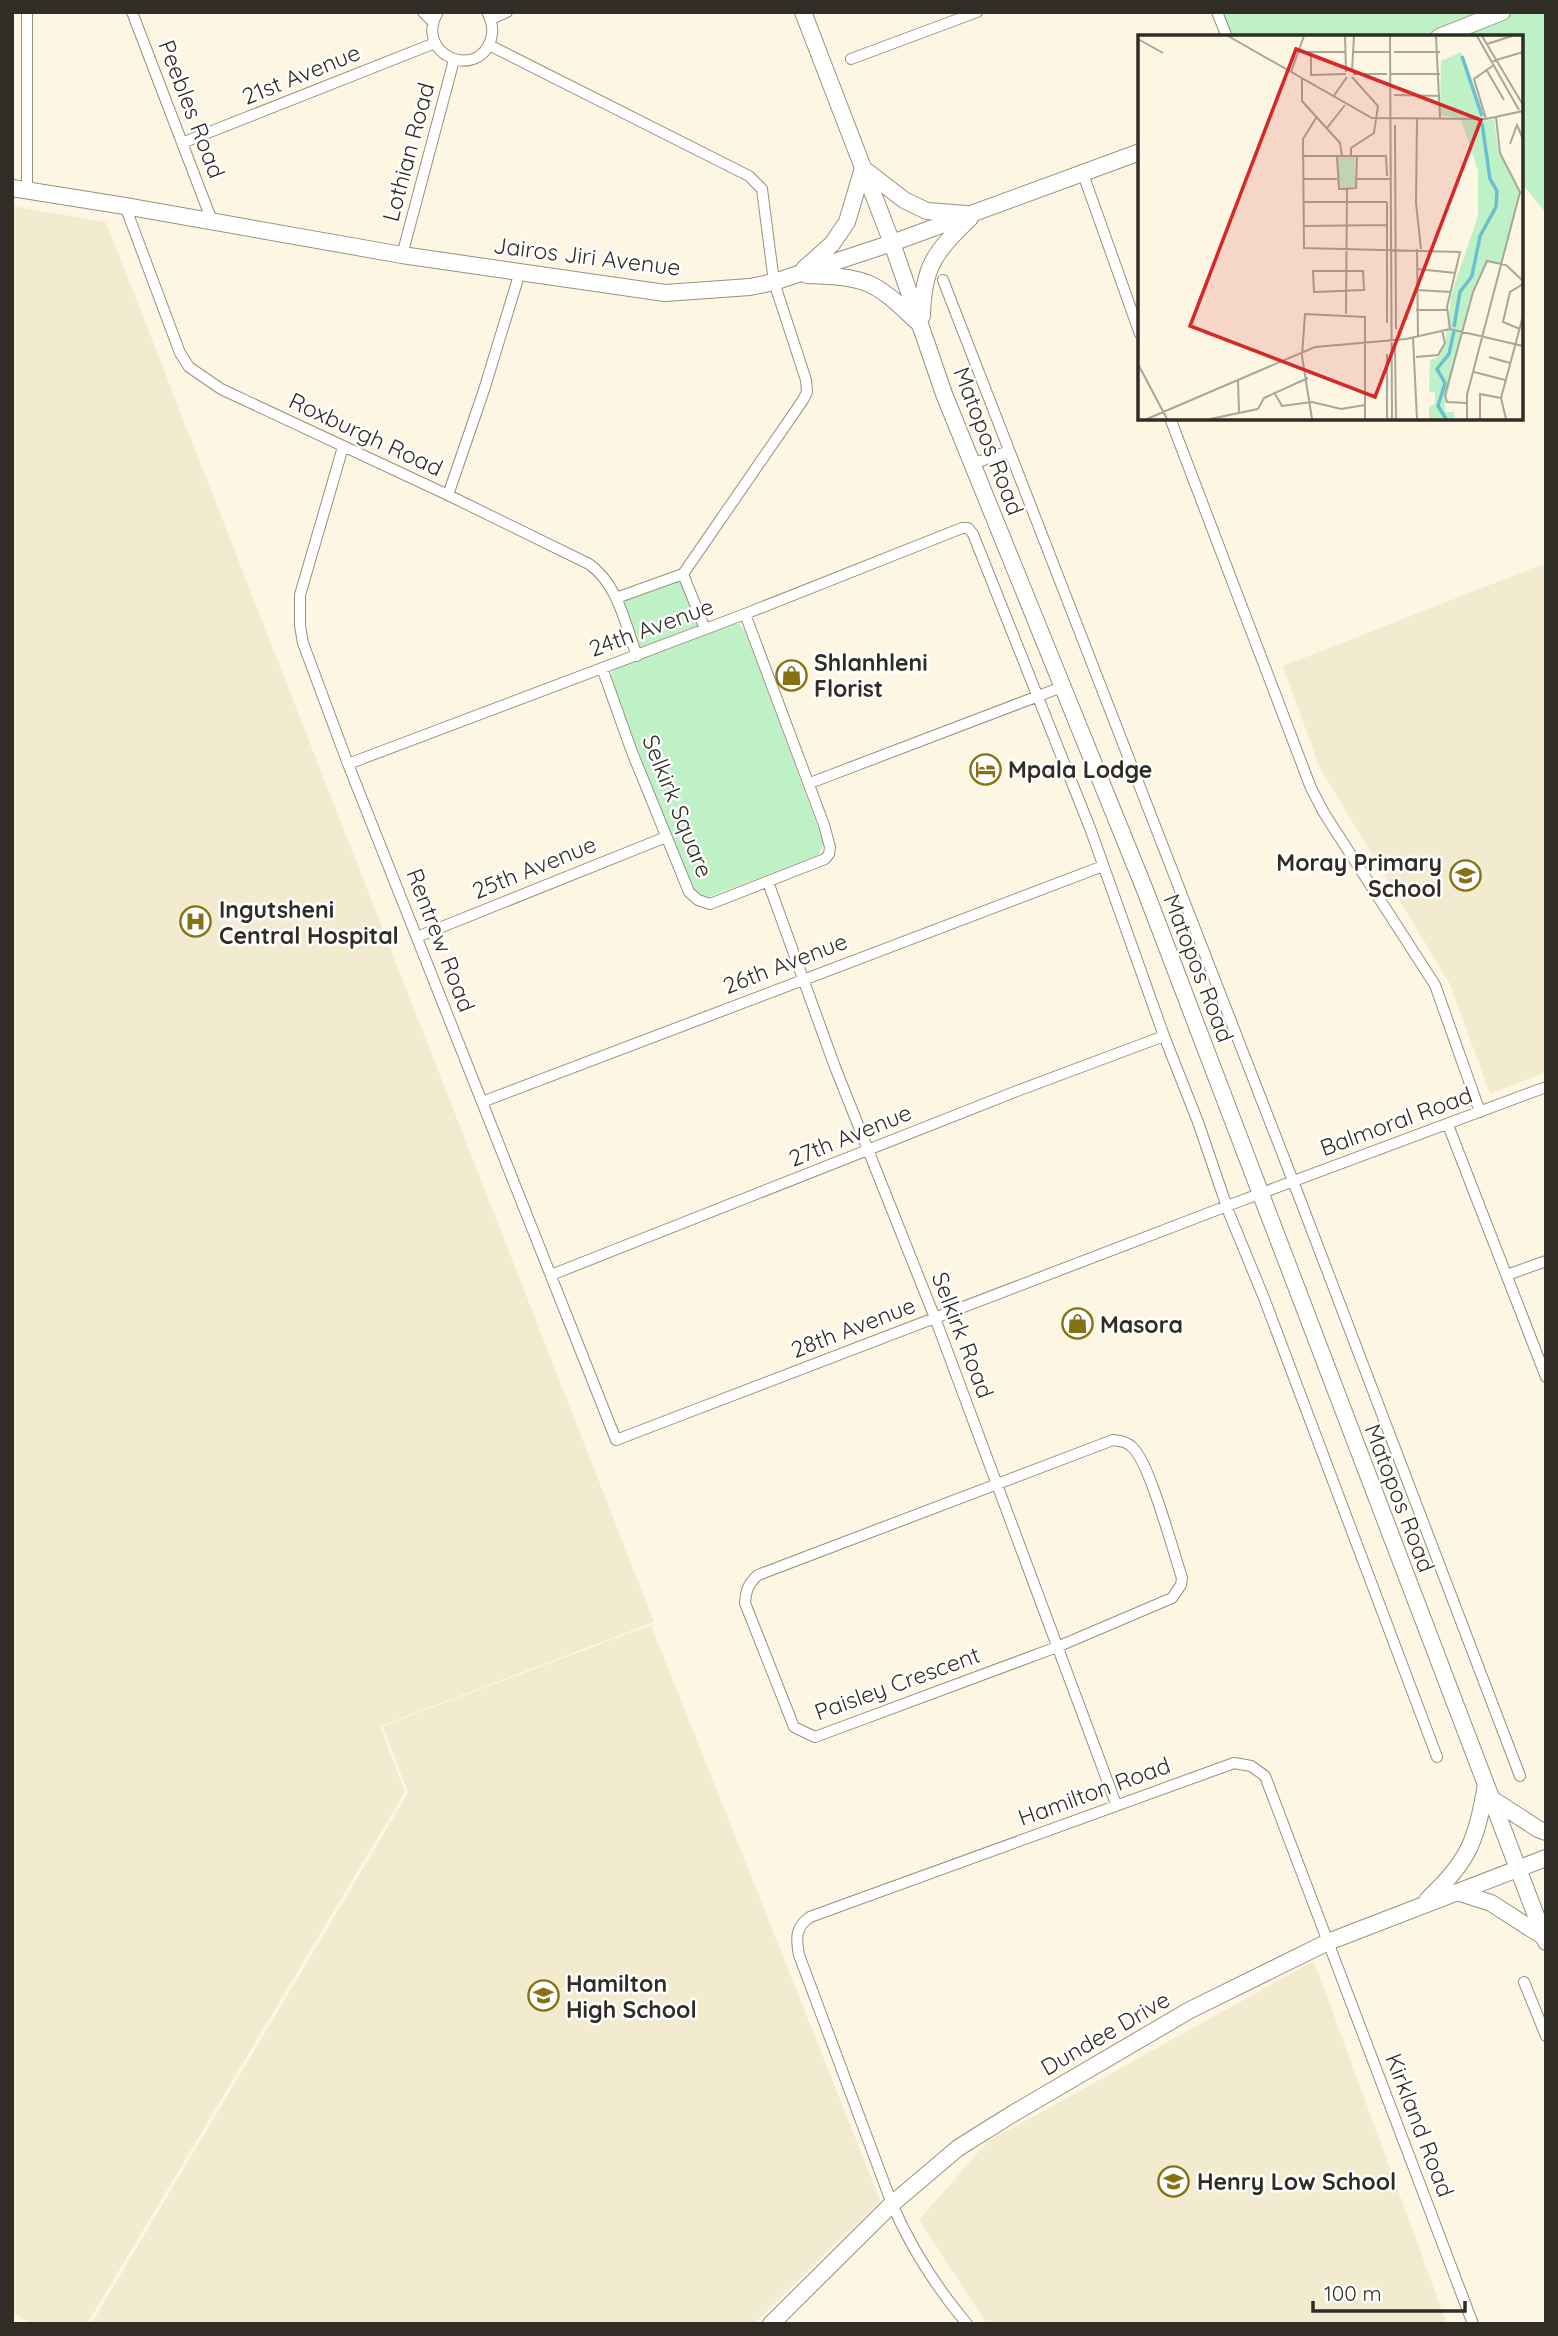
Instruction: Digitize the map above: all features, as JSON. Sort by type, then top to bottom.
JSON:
[{"type":"main road","name":"Matopos Road","points":[[803,12],[892,243],[944,394],[1126,841],[1542,1934]]},
{"type":"main road","points":[[1444,35],[1502,12]]},
{"type":"main road","name":"Jairos Jiri Avenue","points":[[19,189],[402,255],[666,293],[750,287],[774,282],[974,214],[1138,153]]},
{"type":"main road","points":[[798,274],[832,244],[847,222],[863,168],[904,200],[927,211],[974,214]]},
{"type":"main road","points":[[922,325],[922,295],[933,257],[974,214]]},
{"type":"main road","points":[[798,274],[842,277],[866,283],[887,296],[922,325]]},
{"type":"main road","points":[[1421,1905],[1459,1866],[1471,1845],[1489,1791],[1531,1825],[1546,1832]]},
{"type":"main road","name":"Dundee Drive","points":[[771,2324],[892,2204],[958,2148],[1014,2113],[1190,2010],[1328,1942],[1546,1858]]},
{"type":"main road","points":[[1457,1892],[1491,1903],[1542,1934],[1546,1903]]},
{"type":"street","points":[[19,189],[27,12]]},
{"type":"street","name":"Peebles Road","points":[[132,12],[212,221]]},
{"type":"street","points":[[423,12],[436,17],[432,33],[443,54],[454,60],[464,61],[474,58],[489,45],[493,32],[489,15],[507,12]]},
{"type":"street","points":[[851,58],[977,12]]},
{"type":"street","points":[[1217,12],[1226,35]]},
{"type":"street","name":"21st Avenue","points":[[182,143],[435,43]]},
{"type":"street","points":[[489,45],[756,182],[762,189],[774,282],[805,374],[807,392],[803,400],[683,574],[616,598]]},
{"type":"street","name":"Lothian Road","points":[[402,255],[454,60]]},
{"type":"street","points":[[1083,174],[1138,328]]},
{"type":"street","name":"Roxburgh Road","points":[[125,206],[180,353],[189,367],[221,389],[589,564],[601,573],[616,598],[637,656]]},
{"type":"street","points":[[448,495],[520,272]]},
{"type":"street","points":[[943,280],[1293,1181],[1520,1776]]},
{"type":"street","points":[[1171,420],[1311,788],[1324,813],[1435,985],[1480,1112]]},
{"type":"street","name":"Rentrew Road","points":[[342,447],[300,595],[303,643],[348,764],[616,1440]]},
{"type":"street","points":[[972,464],[1009,451]]},
{"type":"street","name":"24th Avenue","points":[[348,764],[637,656],[962,528],[968,528],[973,534],[1037,697]]},
{"type":"street","points":[[683,574],[705,629]]},
{"type":"street","name":"Selkirk Square","points":[[601,668],[690,892],[698,900],[710,904],[825,859],[829,854],[829,838],[810,783],[746,614]]},
{"type":"street","points":[[810,783],[1062,687]]},
{"type":"street","points":[[1037,697],[1437,1757]]},
{"type":"street","name":"25th Avenue","points":[[417,937],[666,837]]},
{"type":"street","name":"26th Avenue","points":[[482,1102],[1103,866]]},
{"type":"street","name":"Selkirk Road","points":[[768,882],[802,979],[935,1318],[1116,1804]]},
{"type":"street","name":"27th Avenue","points":[[551,1275],[1164,1036]]},
{"type":"street","name":"Balmoral Road","points":[[1261,1193],[1546,1087]]},
{"type":"street","points":[[1448,1125],[1546,1377]]},
{"type":"street","name":"28th Avenue","points":[[616,1440],[1261,1193]]},
{"type":"street","points":[[1507,1275],[1546,1261]]},
{"type":"street","name":"Paisley Crescent","points":[[1113,1440],[1131,1445],[1143,1462],[1182,1578],[1181,1585],[1166,1603],[1057,1647],[814,1737],[793,1727],[746,1603],[747,1587],[758,1575],[997,1483],[1113,1440]]},
{"type":"street","name":"Hamilton Road","points":[[892,2204],[799,1955],[798,1933],[803,1922],[810,1917],[1234,1763],[1260,1771],[1265,1776],[1328,1942]]},
{"type":"street","name":"Kirkland Road","points":[[1328,1942],[1473,2324]]},
{"type":"street","points":[[1524,1982],[1546,2036]]},
{"type":"street","points":[[892,2204],[918,2257],[967,2324]]},
{"type":"shaded area","name":"Ingutsheni Central Hospital","points":[[12,206],[106,222],[654,1622],[380,1726],[405,1792],[87,2324],[31,2324],[12,2312]]},
{"type":"shaded area","name":"Moray Primary School","points":[[1546,563],[1546,1072],[1490,1094],[1450,984],[1319,766],[1283,666]]},
{"type":"shaded area","name":"Hamilton High School","points":[[651,1625],[880,2200],[754,2324],[91,2324],[408,1793],[383,1726]]},
{"type":"shaded area","name":"Henry Low School","points":[[1314,1961],[1447,2324],[987,2324],[919,2220],[987,2142]]},
{"type":"green space","points":[[1222,12],[1546,12],[1546,213],[1523,184],[1523,35],[1230,35]]},
{"type":"green space","points":[[681,578],[699,627],[640,649],[622,600]]},
{"type":"green space","points":[[739,624],[745,631],[824,844],[819,855],[709,897],[693,889],[612,685],[611,675],[613,669]]},
{"type":"place","name":"Shlanhleni Florist","points":[[791,675]]},
{"type":"place","name":"Mpala Lodge","points":[[985,769]]},
{"type":"place","name":"Moray Primary School","points":[[1465,875]]},
{"type":"place","name":"Ingutsheni Central Hospital","points":[[196,922]]},
{"type":"place","name":"Masora","points":[[1077,1324]]},
{"type":"place","name":"Hamilton High School","points":[[543,1996]]},
{"type":"place","name":"Henry Low School","points":[[1174,2181]]}]
